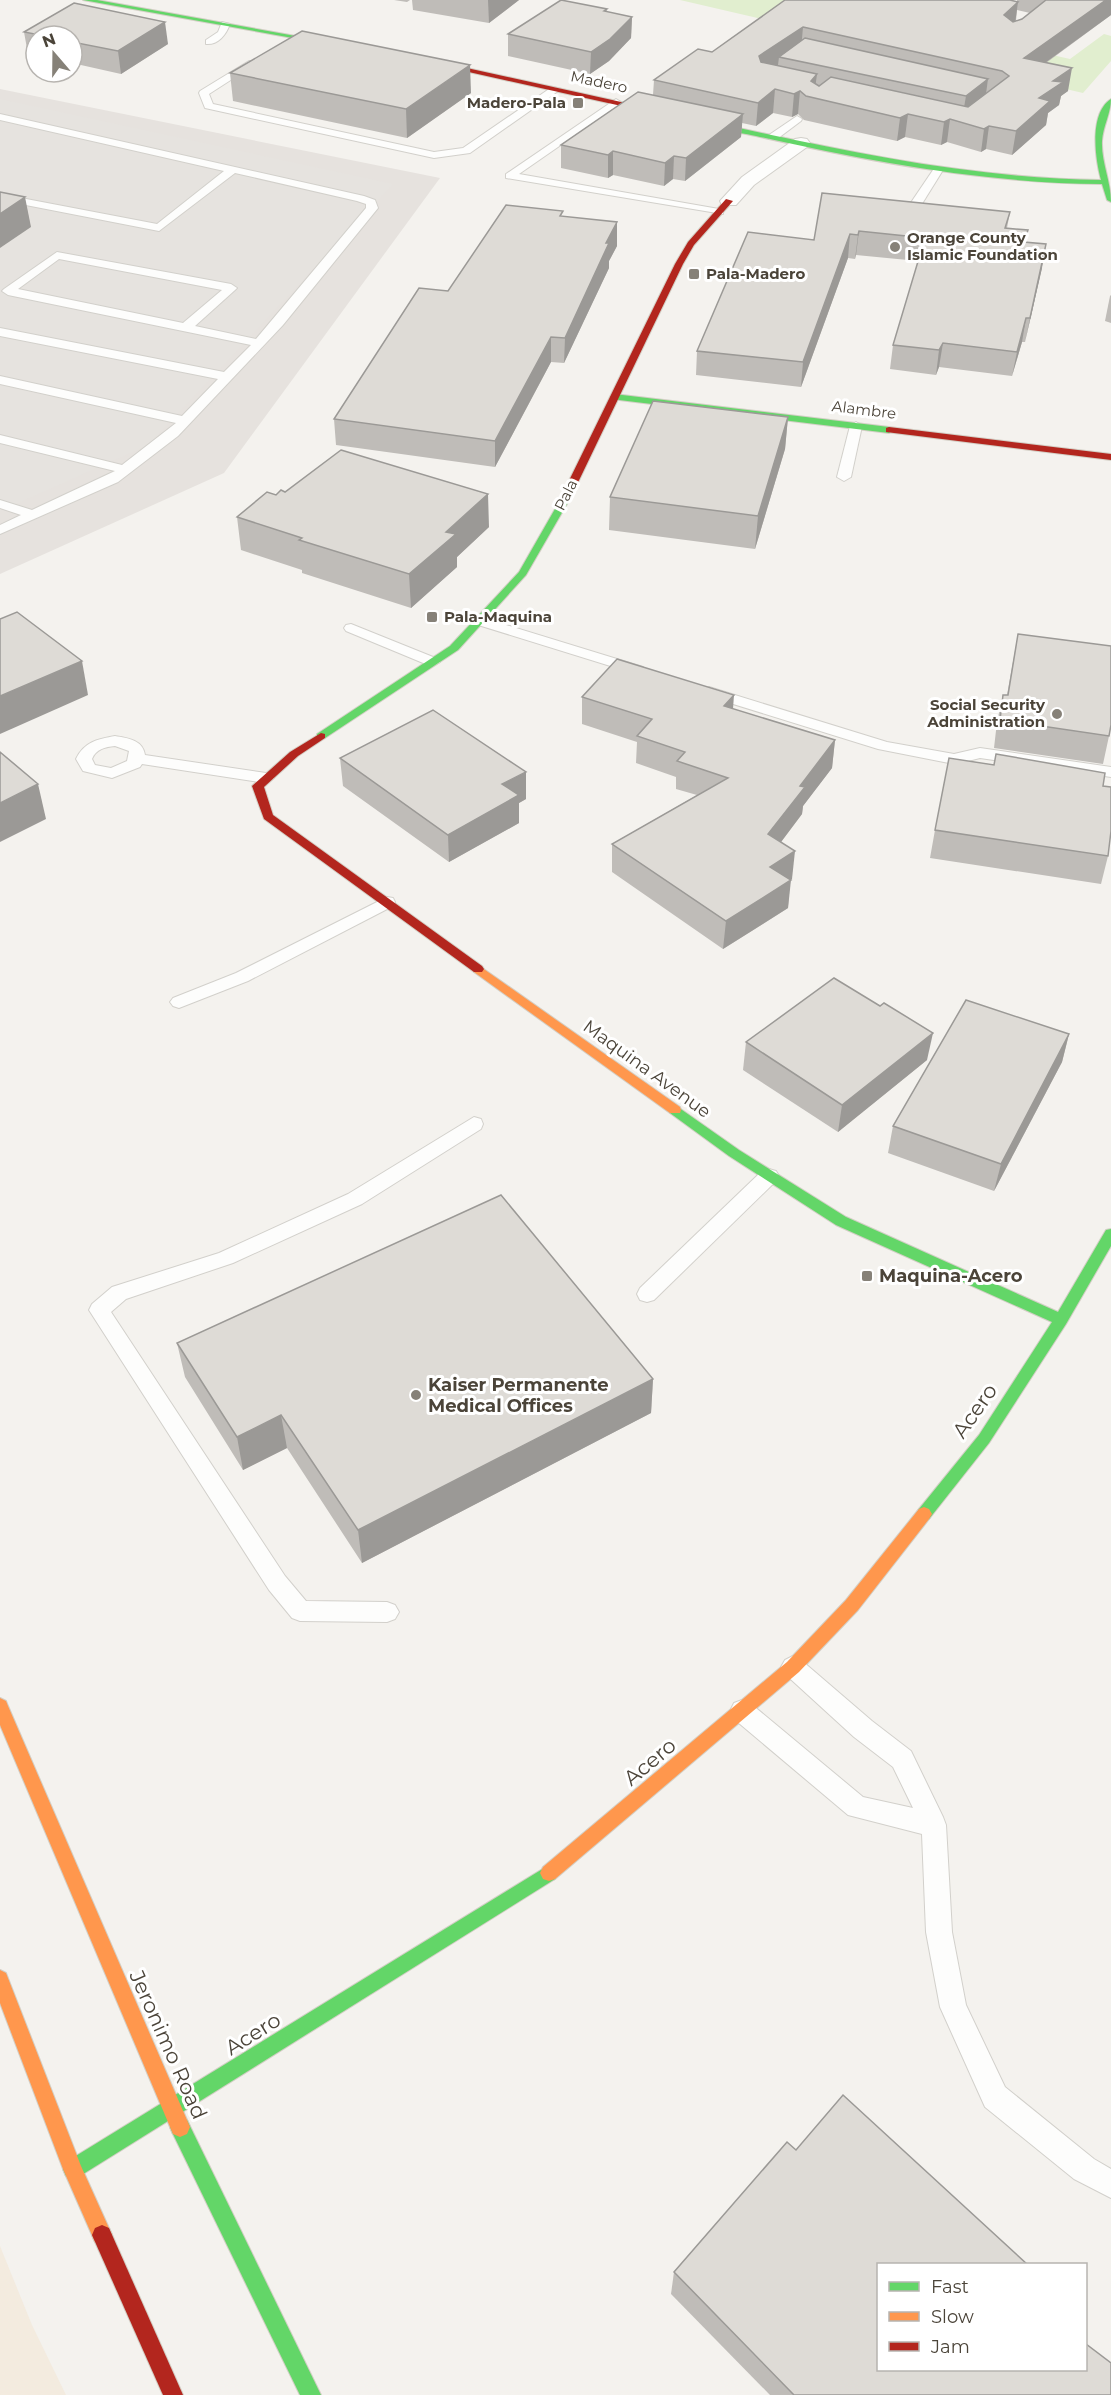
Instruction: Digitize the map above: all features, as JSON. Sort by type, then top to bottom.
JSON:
[{"type":"street","points":[[83,2],[225,24],[289,40],[348,46]]},
{"type":"street","name":"Madero","points":[[413,58],[895,164],[987,177],[1060,183],[1105,182]]},
{"type":"street","points":[[1111,102],[1098,127],[1098,163],[1111,200]]},
{"type":"street","name":"Pala","points":[[262,782],[294,754],[454,648],[523,573],[566,498],[679,264],[691,244],[748,181],[801,143]]},
{"type":"street","name":"Alambre","points":[[614,397],[1111,457]]},
{"type":"street","name":"Maquina Avenue","points":[[262,782],[268,817],[734,1154],[851,1226],[1061,1320]]},
{"type":"street","name":"Acero","points":[[73,2169],[172,2110],[560,1866],[792,1667],[852,1605],[984,1439],[1061,1320],[1111,1234]]},
{"type":"street","name":"Jeronimo Road","points":[[0,1706],[172,2110],[310,2395]]},
{"type":"street","points":[[0,1979],[73,2169],[173,2395]]},
{"type":"lane","points":[[209,42],[222,33],[225,24]]},
{"type":"lane","points":[[263,57],[204,93],[209,106],[434,155],[466,151],[556,89]]},
{"type":"lane","points":[[616,102],[510,177],[724,206]]},
{"type":"lane","points":[[0,117],[360,198],[371,202],[372,208],[260,344],[185,421],[113,479],[0,530]]},
{"type":"lane","points":[[773,137],[797,119]]},
{"type":"lane","points":[[0,197],[159,228],[233,169]]},
{"type":"lane","points":[[914,207],[938,170]]},
{"type":"lane","points":[[185,328],[231,288],[57,255],[8,291],[260,344]]},
{"type":"lane","points":[[0,332],[228,377]]},
{"type":"lane","points":[[0,380],[185,421]]},
{"type":"lane","points":[[844,477],[856,426]]},
{"type":"lane","points":[[0,439],[125,470]]},
{"type":"lane","points":[[0,504],[33,515]]},
{"type":"lane","points":[[480,621],[650,674]]},
{"type":"lane","points":[[351,627],[433,662]]},
{"type":"lane","points":[[694,687],[884,746],[954,759],[976,773],[988,775]]},
{"type":"lane","points":[[954,759],[980,753],[1111,772]]},
{"type":"lane","points":[[138,759],[262,782]]},
{"type":"lane","points":[[179,1002],[242,977],[387,902]]},
{"type":"lane","points":[[387,1612],[300,1611],[277,1583],[99,1310],[119,1293],[226,1258],[356,1199],[474,1124]]},
{"type":"lane","points":[[647,1294],[769,1176]]},
{"type":"lane","points":[[792,1667],[862,1729],[902,1759],[934,1825],[939,1932],[953,2007],[996,2097],[1084,2169],[1111,2184]]},
{"type":"lane","points":[[742,1711],[857,1807],[934,1825]]},
{"type":"shaded area","points":[[0,89],[440,178],[224,473],[0,574]]},
{"type":"shaded area","points":[[0,99],[393,184],[148,445],[0,511],[0,248],[30,227],[0,221]]},
{"type":"shaded area","points":[[0,2246],[32,2325],[66,2395],[0,2395]]},
{"type":"green space","points":[[680,0],[810,0],[1070,59],[1104,34],[1111,36],[1111,61],[1083,93]]},
{"type":"building","points":[[561,0],[607,9],[604,11],[632,17],[610,39],[591,52],[508,34]]},
{"type":"building","points":[[785,0],[1010,0],[1018,2],[1004,15],[1013,22],[1022,19],[1046,0],[1106,0],[1024,58],[1072,68],[1053,81],[1063,82],[1039,98],[1050,101],[1016,131],[989,126],[984,129],[950,119],[944,122],[908,114],[900,118],[806,96],[800,91],[794,94],[775,89],[758,103],[654,80],[698,49],[712,52]],"holes":[[[803,27],[1002,71],[1009,76],[968,107],[831,77],[819,86],[811,81],[817,74],[761,62],[759,56]]]},
{"type":"building","points":[[74,3],[165,22],[118,51],[84,44],[84,24],[38,24]]},
{"type":"building","points":[[302,31],[470,65],[406,109],[230,73]]},
{"type":"building","points":[[805,38],[988,79],[966,96],[779,57]]},
{"type":"building","points":[[638,92],[743,114],[686,158],[674,156],[665,163],[613,151],[608,155],[561,145]]},
{"type":"building","points":[[0,192],[25,197],[0,214]]},
{"type":"building","points":[[822,193],[1010,212],[1005,228],[1028,230],[1024,242],[1046,244],[1030,318],[1026,318],[1017,352],[943,343],[939,350],[893,345],[925,238],[859,231],[858,235],[850,234],[803,362],[697,351],[748,232],[814,240]]},
{"type":"building","points":[[506,205],[563,211],[560,216],[617,222],[565,338],[551,337],[495,441],[334,419],[419,288],[448,291]]},
{"type":"building","points":[[653,401],[788,417],[758,516],[610,497]]},
{"type":"building","points":[[341,450],[488,494],[446,532],[456,534],[409,574],[299,540],[302,538],[237,517],[267,492],[276,495],[281,490],[285,492]]},
{"type":"building","points":[[17,612],[82,661],[0,696],[0,619]]},
{"type":"building","name":"Social Security Administration","points":[[1018,634],[1111,646],[1109,736],[1000,720],[1003,695],[1008,695]]},
{"type":"building","points":[[617,659],[734,695],[724,706],[835,740],[800,786],[805,787],[768,834],[795,851],[770,867],[791,880],[726,921],[612,844],[728,778],[677,761],[685,752],[637,736],[652,719],[582,697]]},
{"type":"building","points":[[433,710],[526,772],[502,784],[519,795],[448,835],[340,758]]},
{"type":"building","points":[[0,752],[38,784],[0,803]]},
{"type":"building","points":[[996,754],[1105,773],[1103,786],[1111,787],[1111,831],[1108,856],[935,830],[949,758],[994,765]]},
{"type":"building","points":[[834,978],[880,1006],[884,1003],[933,1033],[842,1105],[746,1042]]},
{"type":"building","points":[[966,1000],[1069,1034],[1001,1164],[893,1126]]},
{"type":"building","name":"Kaiser Permanente Medical Offices","points":[[501,1195],[653,1379],[358,1530],[281,1415],[237,1437],[177,1343]]},
{"type":"building","points":[[843,2095],[1026,2263],[877,2263],[877,2371],[1087,2371],[1087,2345],[1111,2363],[1111,2395],[794,2395],[674,2272],[787,2142],[796,2150]]},
{"type":"traffic: fast","points":[[86,0],[337,44]]},
{"type":"traffic: fast","points":[[1111,101],[1104,114],[1099,139],[1100,162],[1111,200]]},
{"type":"traffic: fast","points":[[680,117],[838,152],[944,171],[1051,181],[1105,182]]},
{"type":"traffic: fast","points":[[614,397],[889,430]]},
{"type":"traffic: fast","points":[[321,736],[454,648],[523,573],[566,497]]},
{"type":"traffic: fast","points":[[675,1110],[734,1153],[841,1221],[1061,1320]]},
{"type":"traffic: fast","points":[[924,1514],[984,1439],[1061,1320],[1111,1234]]},
{"type":"traffic: fast","points":[[73,2169],[549,1873]]},
{"type":"traffic: fast","points":[[180,2127],[311,2395]]},
{"type":"traffic: slow","points":[[478,969],[675,1110]]},
{"type":"traffic: slow","points":[[549,1873],[793,1667],[852,1605],[924,1514]]},
{"type":"traffic: slow","points":[[0,1706],[180,2127]]},
{"type":"traffic: slow","points":[[0,1979],[73,2169],[102,2235]]},
{"type":"traffic: jam","points":[[426,61],[680,117]]},
{"type":"traffic: jam","points":[[566,497],[679,264],[691,244],[729,201]]},
{"type":"traffic: jam","points":[[889,430],[1111,457]]},
{"type":"traffic: jam","points":[[321,736],[294,754],[258,786],[268,817],[478,969]]},
{"type":"traffic: jam","points":[[102,2235],[173,2395]]},
{"type":"place","name":"Madero-Pala","points":[[578,103]]},
{"type":"place","name":"Orange County Islamic Foundation","points":[[895,247]]},
{"type":"place","name":"Pala-Madero","points":[[694,274]]},
{"type":"place","name":"Pala-Maquina","points":[[432,617]]},
{"type":"place","name":"Social Security Administration","points":[[1057,714]]},
{"type":"place","name":"Maquina-Acero","points":[[867,1276]]},
{"type":"place","name":"Kaiser Permanente Medical Offices","points":[[416,1395]]}]
